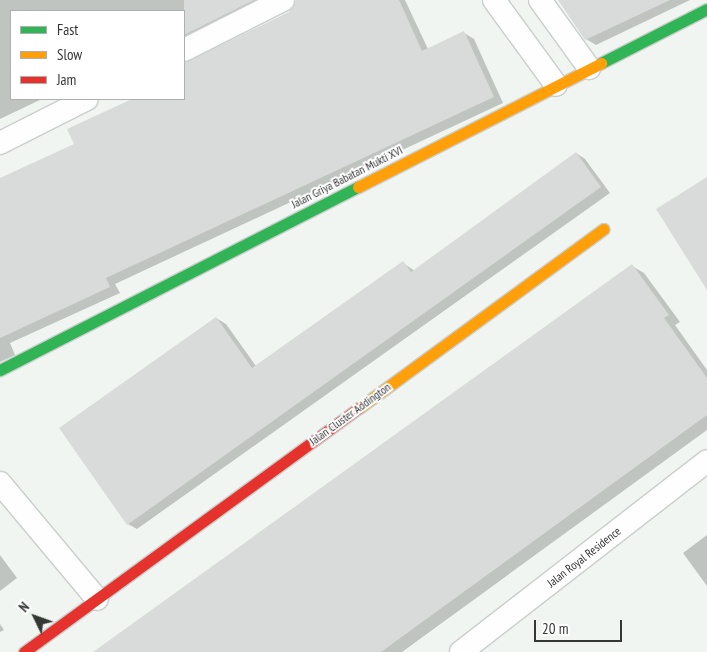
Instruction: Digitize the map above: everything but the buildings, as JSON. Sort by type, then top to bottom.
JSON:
[{"type":"street","points":[[185,49],[283,0]]},
{"type":"street","points":[[494,0],[556,85]]},
{"type":"street","points":[[540,0],[589,68]]},
{"type":"street","name":"Jalan Griya Babatan Mukti XVI","points":[[0,370],[707,9]]},
{"type":"street","points":[[0,143],[85,100]]},
{"type":"street","name":"Jalan Cluster Addington","points":[[24,652],[604,229]]},
{"type":"street","name":"Jalan Royal Residence","points":[[461,652],[707,461]]},
{"type":"street","points":[[0,482],[97,599]]},
{"type":"traffic: fast","points":[[601,63],[707,9]]},
{"type":"traffic: fast","points":[[0,370],[358,187]]},
{"type":"traffic: slow","points":[[358,187],[601,63]]},
{"type":"traffic: slow","points":[[359,408],[604,229]]},
{"type":"traffic: jam","points":[[24,652],[359,408]]}]
